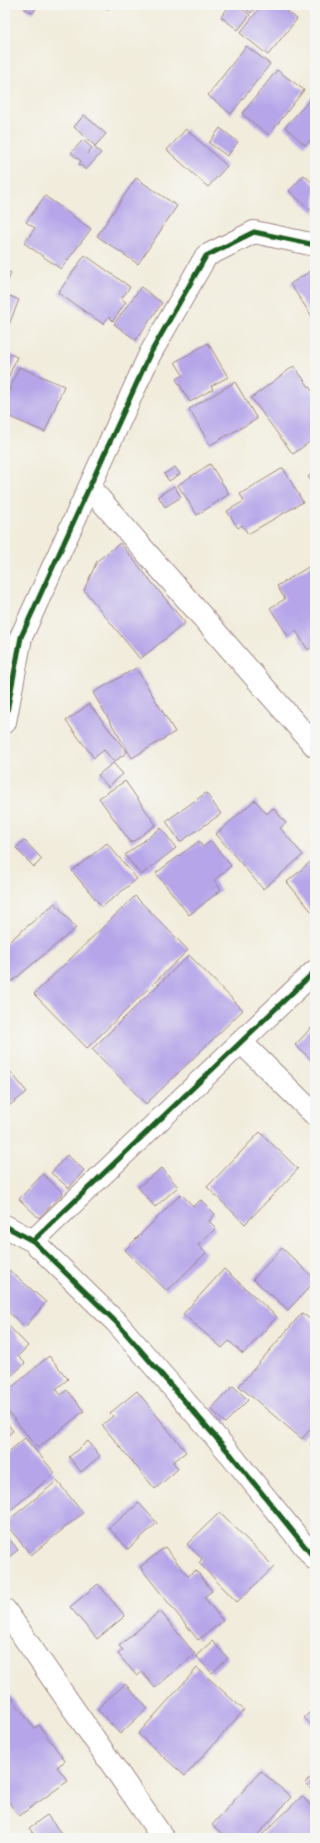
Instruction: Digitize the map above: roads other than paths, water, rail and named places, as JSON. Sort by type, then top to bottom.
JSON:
[{"type":"street","points":[[5,722],[13,635],[90,488],[150,354],[206,256],[254,232],[315,245]]},
{"type":"street","points":[[90,488],[315,746]]},
{"type":"street","points":[[33,1240],[315,972]]},
{"type":"street","points":[[241,1042],[315,1115]]},
{"type":"street","points":[[5,1226],[33,1240],[117,1323],[232,1456],[315,1559]]},
{"type":"street","points":[[5,1610],[163,1838]]}]
